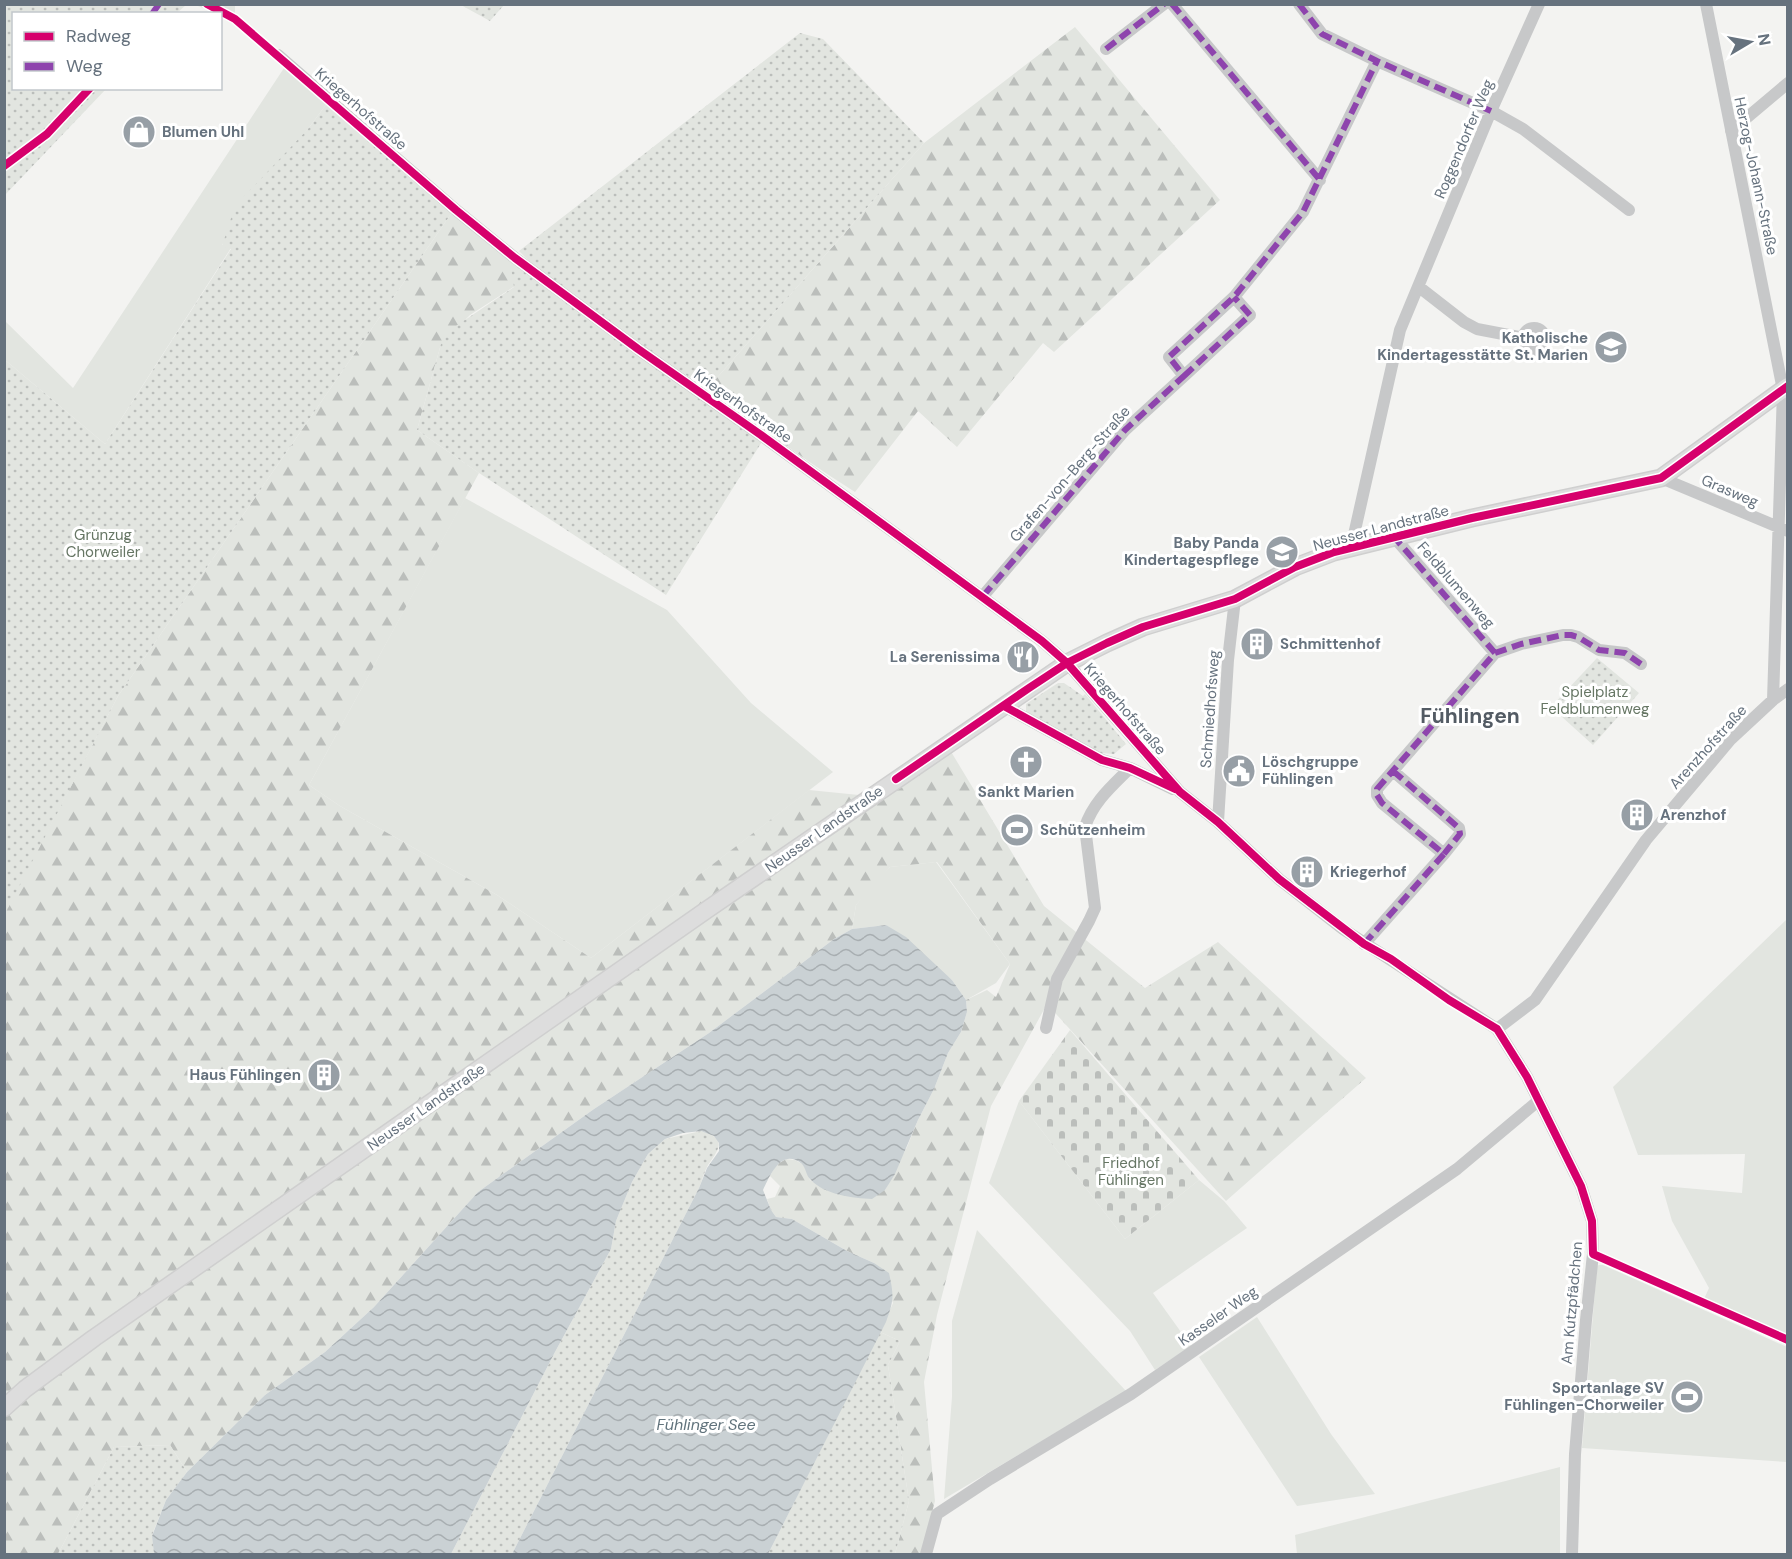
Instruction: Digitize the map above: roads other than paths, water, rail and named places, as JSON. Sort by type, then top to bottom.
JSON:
[{"type":"main road","name":"Neusser Landstraße","points":[[4,1408],[113,1324],[698,916],[1067,663],[1143,627],[1235,599],[1316,558],[1482,515],[1661,478],[1785,388]]},
{"type":"street","points":[[1106,49],[1164,4]]},
{"type":"street","points":[[1172,4],[1320,180]]},
{"type":"street","points":[[1299,4],[1322,34],[1491,111],[1523,129],[1629,210]]},
{"type":"street","name":"Roggendorfer Weg","points":[[1351,548],[1400,330],[1491,111],[1539,4]]},
{"type":"street","name":"Herzog-Johann-Straße","points":[[1706,4],[1785,388]]},
{"type":"street","name":"Kriegerhofstraße","points":[[278,55],[456,210],[515,258],[1042,641],[1067,663],[1180,792],[1218,822],[1279,879],[1364,944],[1391,959],[1449,1000],[1497,1029],[1523,1070],[1538,1101]]},
{"type":"street","points":[[1184,375],[1168,357],[1234,297],[1292,228],[1320,180],[1377,61]]},
{"type":"street","points":[[1731,131],[1788,83]]},
{"type":"street","points":[[1419,287],[1478,329],[1524,338]]},
{"type":"street","name":"Grafen-von-Berg-Straße","points":[[983,596],[1125,430],[1250,315],[1234,297]]},
{"type":"street","points":[[1773,700],[1782,529],[1785,388]]},
{"type":"street","name":"Grasweg","points":[[1661,478],[1782,529]]},
{"type":"street","name":"Feldblumenweg","points":[[1394,537],[1495,653]]},
{"type":"street","name":"Schmiedhofsweg","points":[[1218,822],[1228,660],[1235,599]]},
{"type":"street","points":[[1444,854],[1382,803],[1377,795],[1377,789],[1495,653],[1521,644],[1571,635],[1599,650],[1625,653],[1641,664]]},
{"type":"street","name":"Arenzhofstraße","points":[[1497,1029],[1535,1000],[1644,842],[1731,739],[1788,689]]},
{"type":"street","name":"Kriegerhofstraße","points":[[1004,706],[1102,760],[1130,768],[1180,792]]},
{"type":"street","points":[[1046,1028],[1057,979],[1095,908],[1085,826],[1094,805],[1130,768]]},
{"type":"street","points":[[1364,944],[1460,834],[1460,828],[1393,771]]},
{"type":"street","name":"Kasseler Weg","points":[[926,1554],[936,1514],[1131,1394],[1457,1169],[1538,1101]]},
{"type":"street","name":"Am Kutzpfädchen","points":[[1538,1101],[1581,1186],[1592,1221],[1593,1254],[1575,1454],[1572,1554]]},
{"type":"water","name":"Fühlinger See","points":[[886,925],[906,937],[952,980],[966,1000],[967,1012],[961,1032],[948,1053],[895,1174],[885,1190],[872,1199],[848,1197],[831,1192],[811,1180],[802,1164],[788,1159],[777,1165],[763,1190],[776,1217],[792,1219],[889,1273],[892,1293],[892,1303],[886,1322],[768,1554],[512,1554],[699,1188],[707,1168],[719,1151],[719,1143],[714,1136],[701,1131],[683,1133],[665,1139],[648,1154],[632,1182],[616,1221],[611,1249],[451,1554],[154,1554],[152,1536],[166,1500],[187,1472],[265,1395],[325,1352],[374,1307],[478,1192],[594,1109],[709,1033],[834,939],[852,929]]},
{"type":"place","name":"Blumen Uhl","points":[[139,132]]},
{"type":"place","name":"Katholische Kindertagesstätte St. Marien","points":[[1611,347]]},
{"type":"place","name":"Baby Panda Kindertagespflege","points":[[1282,552]]},
{"type":"place","name":"Schmittenhof","points":[[1257,644]]},
{"type":"place","name":"La Serenissima","points":[[1023,657]]},
{"type":"place","name":"Sankt Marien","points":[[1026,762]]},
{"type":"place","name":"Löschgruppe Fühlingen","points":[[1239,771]]},
{"type":"place","name":"Arenzhof","points":[[1637,815]]},
{"type":"place","name":"Schützenheim","points":[[1017,830]]},
{"type":"place","name":"Kriegerhof","points":[[1307,872]]},
{"type":"place","name":"Haus Fühlingen","points":[[324,1075]]},
{"type":"place","name":"Sportanlage SV Fühlingen-Chorweiler","points":[[1687,1397]]},
{"type":"district","name":"Fühlingen","points":[[1470,716]]},
{"type":"park label","name":"Grünzug Chorweiler","points":[[103,544]]},
{"type":"park label","name":"Spielplatz Feldblumenweg","points":[[1595,700]]},
{"type":"park label","name":"Friedhof Fühlingen","points":[[1131,1172]]}]
